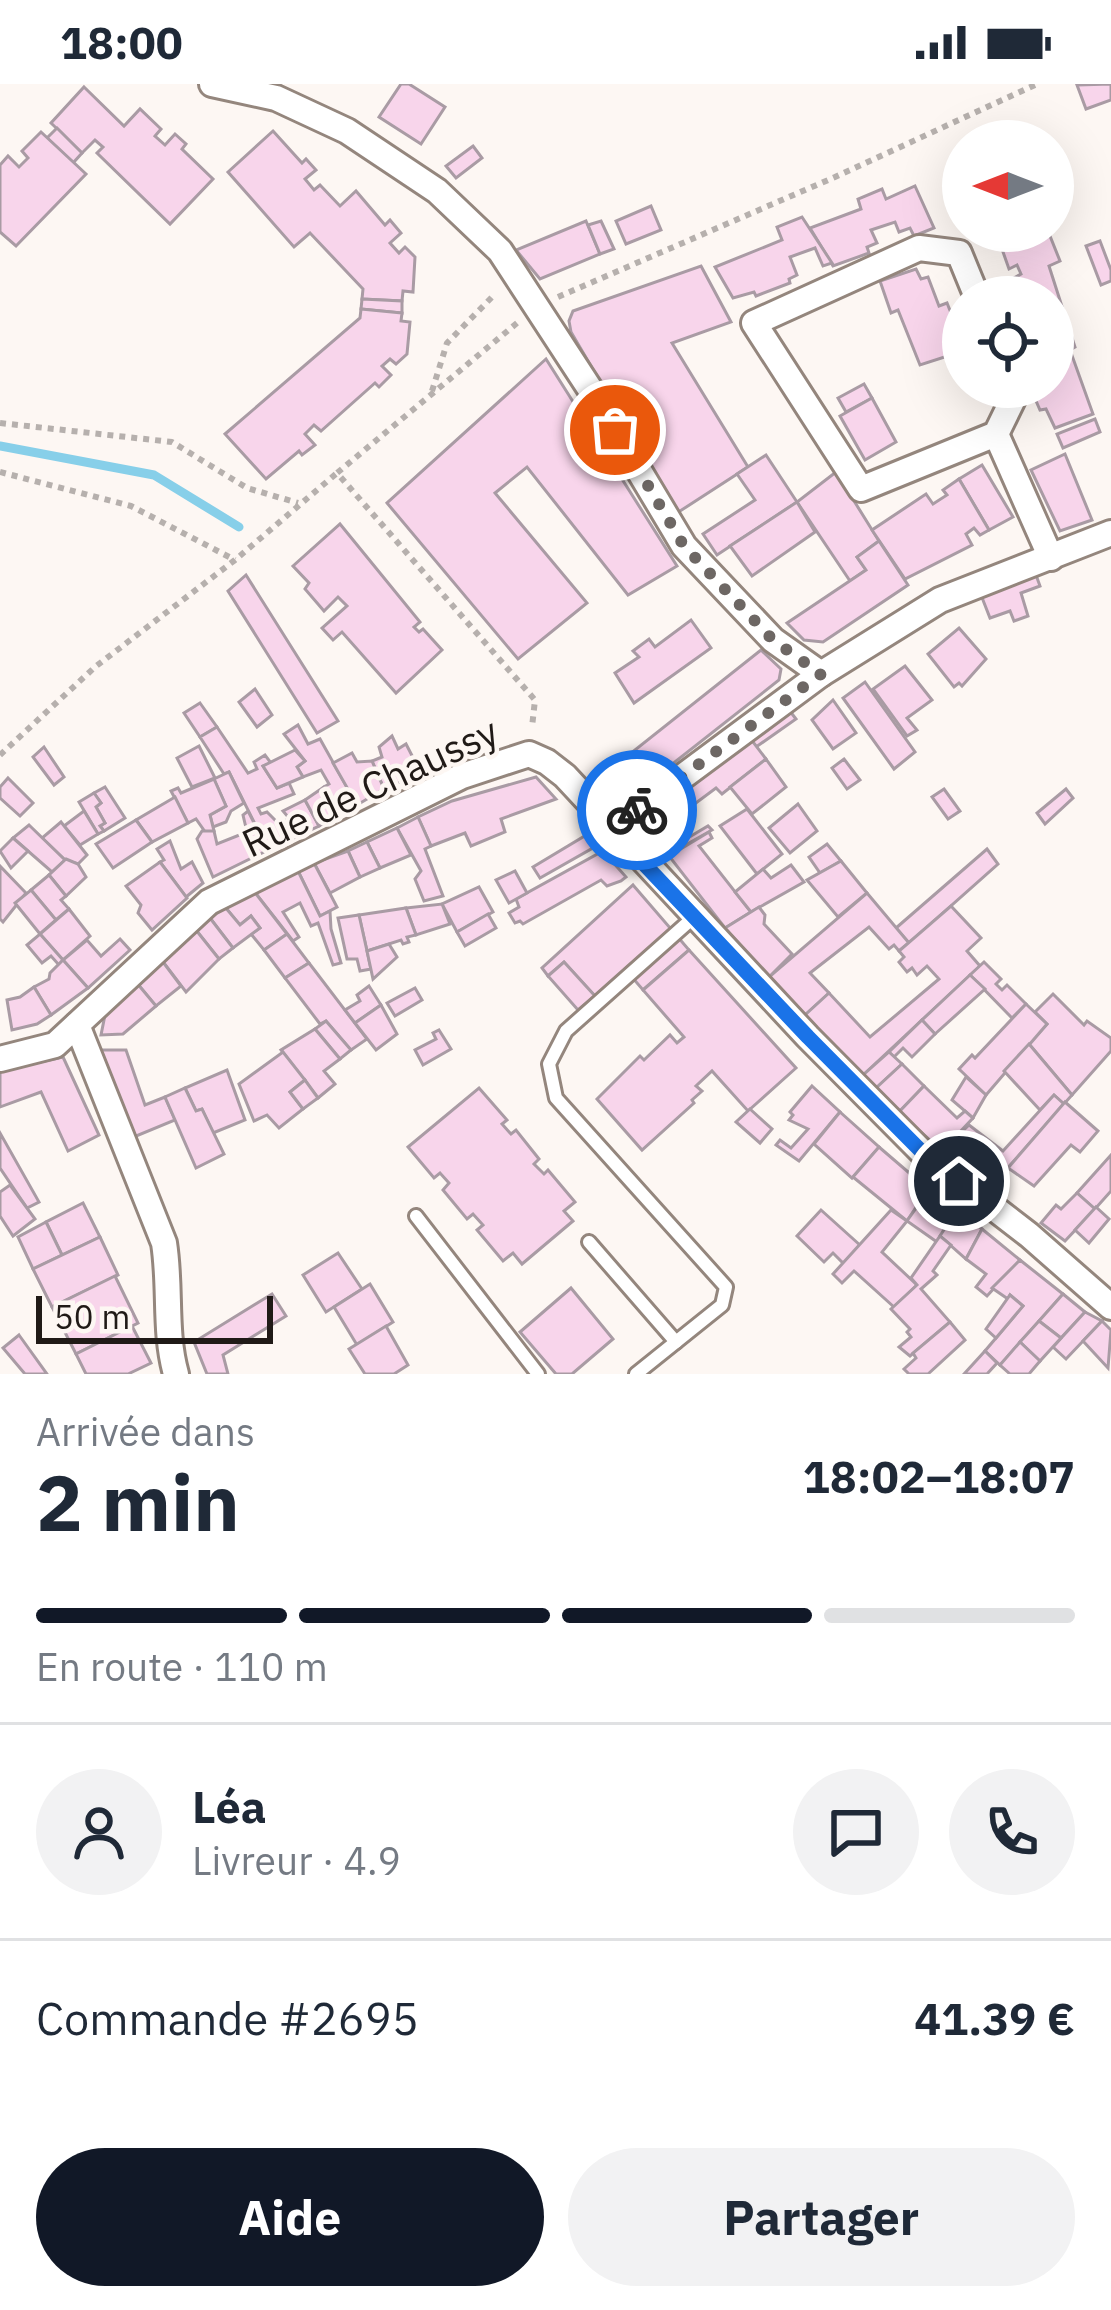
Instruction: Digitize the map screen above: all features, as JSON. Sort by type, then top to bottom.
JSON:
[{"type":"street","points":[[212,84],[276,98],[347,131],[437,191],[500,251],[684,546],[773,640],[821,674]]},
{"type":"street","points":[[968,276],[959,253],[919,248],[754,322],[861,489],[996,434],[1009,408]]},
{"type":"street","points":[[996,434],[1051,558]]},
{"type":"street","points":[[611,829],[821,674],[940,600],[1111,533]]},
{"type":"street","name":"Rue de Chaussy","points":[[0,1059],[56,1045],[209,902],[462,776],[530,754],[566,776],[694,917],[924,1154],[1029,1235],[1111,1307]]},
{"type":"street","points":[[76,1025],[164,1244],[176,1374]]},
{"type":"lane","points":[[636,1374],[722,1305],[725,1287],[556,1098],[549,1064],[566,1031],[694,917]]},
{"type":"lane","points":[[416,1216],[538,1374]]},
{"type":"lane","points":[[589,1242],[676,1342]]},
{"type":"path","points":[[536,306],[1037,84]]},
{"type":"path","points":[[431,395],[447,343],[461,324],[517,277]]},
{"type":"path","points":[[0,755],[94,667],[235,560],[513,326]]},
{"type":"path","points":[[0,423],[172,442],[247,488],[300,504]]},
{"type":"path","points":[[0,472],[131,506],[235,560]]},
{"type":"path","points":[[337,473],[535,700],[530,754]]},
{"type":"building","points":[[401,84],[409,84],[445,107],[421,144],[379,117]]},
{"type":"building","points":[[1111,84],[1111,100],[1086,109],[1077,85]]},
{"type":"building","points":[[84,87],[124,126],[140,109],[161,129],[155,136],[165,145],[175,134],[186,144],[182,149],[213,179],[170,224],[97,153],[103,147],[95,140],[82,153],[51,123]]},
{"type":"building","points":[[57,128],[82,153],[73,163],[47,138]]},
{"type":"building","points":[[273,131],[302,163],[306,159],[316,170],[305,179],[314,190],[320,185],[340,206],[356,191],[385,225],[390,220],[401,233],[390,243],[399,253],[405,247],[415,257],[413,292],[403,291],[402,301],[362,299],[363,289],[310,233],[294,247],[228,172]]},
{"type":"building","points":[[41,132],[86,174],[16,246],[0,232],[0,165],[8,156],[19,167],[28,158],[22,151]]},
{"type":"building","points":[[473,146],[482,158],[456,178],[446,166]]},
{"type":"building","points":[[915,186],[934,228],[914,236],[910,228],[899,232],[895,222],[871,230],[877,243],[867,247],[869,253],[833,266],[810,228],[861,209],[858,199],[882,189],[886,199]]},
{"type":"building","points":[[651,206],[661,230],[626,244],[616,221]]},
{"type":"building","points":[[802,217],[832,263],[823,266],[815,248],[790,257],[797,275],[790,283],[756,296],[754,292],[733,298],[715,267],[782,240],[777,227]]},
{"type":"building","points":[[586,221],[600,254],[540,279],[516,250]]},
{"type":"building","points":[[601,221],[614,249],[600,254],[588,225]]},
{"type":"building","points":[[1100,241],[1111,270],[1111,281],[1101,285],[1086,246]]},
{"type":"building","points":[[1003,252],[1056,252],[1060,261],[1049,266],[1052,276],[1017,276],[1021,274],[1017,265],[1009,269]]},
{"type":"building","points":[[701,266],[731,322],[672,343],[748,467],[677,513],[571,332],[569,321],[573,311]]},
{"type":"building","points":[[916,269],[921,279],[928,277],[942,305],[942,358],[920,365],[898,310],[891,313],[880,281]]},
{"type":"building","points":[[362,299],[402,301],[402,313],[361,309]]},
{"type":"building","points":[[361,309],[402,313],[401,321],[410,322],[407,354],[396,364],[390,359],[382,366],[391,375],[379,387],[375,383],[321,431],[314,425],[305,434],[315,445],[302,455],[299,451],[266,479],[225,434],[360,318]]},
{"type":"building","points":[[546,359],[677,566],[628,595],[527,467],[495,493],[587,603],[518,659],[387,503]]},
{"type":"building","points":[[1074,361],[1093,414],[1055,428],[1046,409],[1039,408],[1074,408]]},
{"type":"building","points":[[864,384],[872,398],[846,412],[838,398]]},
{"type":"building","points":[[872,398],[896,442],[865,460],[840,416]]},
{"type":"building","points":[[1095,419],[1100,432],[1063,448],[1057,434]]},
{"type":"building","points":[[1065,454],[1092,520],[1060,531],[1031,470]]},
{"type":"building","points":[[766,455],[797,502],[717,555],[703,534],[755,500],[737,474]]},
{"type":"building","points":[[982,465],[1013,517],[989,530],[959,479]]},
{"type":"building","points":[[836,472],[879,541],[857,557],[866,570],[850,581],[797,502]]},
{"type":"building","points":[[959,479],[989,530],[980,535],[974,528],[966,534],[972,545],[905,579],[872,530],[926,494],[933,504]]},
{"type":"building","points":[[797,502],[815,532],[752,576],[730,546]]},
{"type":"building","points":[[340,524],[420,622],[414,627],[419,632],[423,629],[442,650],[396,693],[342,632],[333,640],[322,628],[347,606],[338,597],[324,611],[293,566]]},
{"type":"building","points":[[879,541],[908,585],[823,642],[804,640],[787,623],[866,570],[857,557]]},
{"type":"building","points":[[246,575],[338,721],[317,733],[228,591]]},
{"type":"building","points":[[1036,575],[1040,586],[1021,593],[1028,616],[1014,621],[1010,611],[990,618],[981,595]]},
{"type":"building","points":[[691,620],[711,648],[634,703],[615,673],[639,657],[633,651],[649,639],[655,647]]},
{"type":"building","points":[[959,628],[986,659],[962,686],[954,687],[928,654]]},
{"type":"building","points":[[761,650],[781,669],[779,680],[624,802],[606,773]]},
{"type":"building","points":[[905,666],[932,700],[907,718],[917,730],[907,736],[873,689]]},
{"type":"building","points":[[865,682],[915,752],[894,769],[843,698]]},
{"type":"building","points":[[255,689],[272,715],[257,727],[239,702]]},
{"type":"building","points":[[833,700],[856,733],[833,749],[812,720]]},
{"type":"building","points":[[200,703],[217,727],[200,737],[184,713]]},
{"type":"building","points":[[786,706],[796,719],[756,747],[747,734]]},
{"type":"building","points":[[298,725],[308,744],[320,739],[357,805],[340,814],[324,787],[329,784],[321,770],[303,777],[297,767],[305,761],[284,734]]},
{"type":"building","points":[[217,727],[248,773],[257,769],[254,762],[265,755],[271,763],[263,766],[277,788],[289,783],[294,794],[258,808],[261,814],[267,812],[280,825],[289,818],[283,811],[305,800],[319,826],[268,850],[229,772],[224,774],[200,737]]},
{"type":"building","points":[[747,734],[766,759],[722,794],[716,788],[677,817],[691,836],[708,826],[712,830],[666,856],[638,822]]},
{"type":"building","points":[[392,736],[398,749],[406,744],[421,773],[384,789],[372,761],[382,757],[379,747]]},
{"type":"building","points":[[199,746],[215,778],[192,787],[177,758]]},
{"type":"building","points":[[44,747],[64,777],[54,785],[33,757]]},
{"type":"building","points":[[295,750],[305,761],[297,767],[303,777],[277,788],[263,766]]},
{"type":"building","points":[[352,753],[357,762],[372,761],[384,789],[357,805],[333,763]]},
{"type":"building","points":[[766,759],[786,787],[752,814],[730,787]]},
{"type":"building","points":[[844,759],[860,780],[847,789],[832,768]]},
{"type":"building","points":[[229,772],[244,803],[231,811],[226,822],[213,827],[210,815],[226,806],[214,779]]},
{"type":"building","points":[[536,777],[556,799],[501,819],[505,832],[471,846],[465,833],[431,846],[418,817],[452,801]]},
{"type":"building","points":[[8,778],[33,803],[20,816],[0,798],[0,787]]},
{"type":"building","points":[[214,779],[226,806],[210,815],[214,831],[206,833],[196,819],[188,823],[171,791],[178,788],[181,793]]},
{"type":"building","points":[[105,787],[125,818],[104,831],[96,807],[101,803],[94,793]]},
{"type":"building","points":[[324,787],[340,814],[319,826],[305,800]]},
{"type":"building","points":[[944,789],[960,811],[948,819],[932,797]]},
{"type":"building","points":[[1066,789],[1073,798],[1045,824],[1037,813]]},
{"type":"building","points":[[94,793],[105,823],[98,834],[79,802]]},
{"type":"building","points":[[175,797],[188,823],[152,842],[136,820]]},
{"type":"building","points":[[798,804],[817,831],[790,853],[769,828]]},
{"type":"building","points":[[747,809],[782,854],[757,874],[720,826]]},
{"type":"building","points":[[84,811],[98,834],[80,845],[64,826]]},
{"type":"building","points":[[248,811],[268,850],[213,877],[197,839],[202,831],[214,831],[217,844],[247,832],[243,815]]},
{"type":"building","points":[[418,817],[431,846],[425,849],[443,896],[424,901],[415,879],[421,871],[397,828]]},
{"type":"building","points":[[136,820],[152,842],[113,868],[96,844]]},
{"type":"building","points":[[61,822],[87,855],[78,864],[65,860],[42,838]]},
{"type":"building","points":[[29,825],[65,860],[52,872],[13,838]]},
{"type":"building","points":[[397,828],[411,855],[380,868],[367,842]]},
{"type":"building","points":[[709,832],[712,838],[699,846],[751,912],[725,928],[669,856]]},
{"type":"building","points":[[588,834],[598,845],[540,878],[533,867]]},
{"type":"building","points":[[13,838],[28,851],[11,868],[0,851]]},
{"type":"building","points":[[170,841],[181,869],[192,862],[203,883],[186,897],[160,862],[164,860],[157,849]]},
{"type":"building","points":[[367,842],[380,868],[360,877],[348,851]]},
{"type":"building","points":[[827,844],[841,861],[820,873],[809,857]]},
{"type":"building","points":[[987,849],[998,864],[909,943],[896,928]]},
{"type":"building","points":[[348,851],[360,877],[330,893],[314,863]]},
{"type":"building","points":[[603,851],[626,877],[607,886],[601,880],[523,924],[515,923],[509,913],[519,907],[516,899]]},
{"type":"building","points":[[66,859],[78,864],[86,877],[66,896],[49,875]]},
{"type":"building","points":[[841,861],[867,893],[838,917],[807,880]]},
{"type":"building","points":[[160,862],[187,898],[152,930],[126,886]]},
{"type":"building","points":[[314,863],[337,907],[320,916],[298,871]]},
{"type":"building","points":[[791,865],[804,882],[751,912],[735,892],[763,869],[771,878]]},
{"type":"building","points":[[0,866],[26,893],[3,922],[0,919]]},
{"type":"building","points":[[298,871],[320,916],[330,911],[341,963],[333,965],[318,923],[311,926],[300,903],[283,912],[299,937],[293,941],[253,890]]},
{"type":"building","points":[[515,871],[527,893],[509,903],[496,880]]},
{"type":"building","points":[[49,875],[66,896],[61,900],[69,909],[56,920],[31,890]]},
{"type":"building","points":[[633,885],[671,929],[595,996],[564,962],[548,976],[542,968]]},
{"type":"building","points":[[479,887],[493,912],[457,932],[442,904]]},
{"type":"building","points":[[31,890],[56,920],[40,934],[15,903]]},
{"type":"building","points":[[253,890],[287,934],[264,950],[251,934],[260,928],[251,916],[240,925],[225,907]]},
{"type":"building","points":[[867,893],[909,943],[899,951],[894,945],[889,949],[869,927],[810,973],[829,993],[805,1015],[769,977]]},
{"type":"building","points":[[442,904],[450,924],[416,935],[406,908]]},
{"type":"building","points":[[951,906],[981,938],[967,951],[980,966],[862,1076],[805,1015],[829,993],[870,1037],[939,979],[927,966],[917,975],[912,968],[907,972],[899,962],[904,957],[899,951]]},
{"type":"building","points":[[225,907],[240,925],[251,916],[260,928],[233,948],[210,918]]},
{"type":"building","points":[[759,907],[764,924],[792,954],[769,977],[725,928]]},
{"type":"building","points":[[406,908],[416,935],[403,944],[401,940],[367,951],[359,915]]},
{"type":"building","points":[[69,909],[90,936],[63,960],[40,934]]},
{"type":"building","points":[[488,914],[496,928],[465,946],[457,932]]},
{"type":"building","points":[[359,915],[371,969],[360,971],[357,959],[347,959],[338,918]]},
{"type":"building","points":[[210,918],[233,948],[219,959],[195,929]]},
{"type":"building","points":[[671,929],[689,950],[643,990],[625,969]]},
{"type":"building","points":[[196,930],[219,959],[186,992],[160,958]]},
{"type":"building","points":[[40,934],[63,960],[59,965],[51,956],[42,963],[27,945]]},
{"type":"building","points":[[287,934],[309,963],[285,978],[264,950]]},
{"type":"building","points":[[120,939],[130,950],[88,988],[63,960],[87,940],[101,956]]},
{"type":"building","points":[[389,944],[397,957],[373,979],[367,951]]},
{"type":"building","points":[[689,950],[796,1068],[748,1111],[712,1071],[696,1086],[702,1091],[694,1103],[642,1150],[597,1099],[640,1056],[644,1060],[670,1035],[677,1043],[684,1037],[643,990]]},
{"type":"building","points":[[160,958],[181,986],[156,1006],[136,982]]},
{"type":"building","points":[[63,960],[88,988],[51,1015],[34,987],[49,979]]},
{"type":"building","points":[[564,962],[595,996],[578,1010],[548,976]]},
{"type":"building","points":[[984,962],[1001,979],[996,984],[1002,990],[1007,985],[1026,1004],[1012,1018],[970,975]]},
{"type":"building","points":[[309,963],[367,1039],[351,1050],[326,1021],[320,1024],[285,978]]},
{"type":"building","points":[[970,975],[985,989],[935,1034],[922,1020]]},
{"type":"building","points":[[136,982],[156,1006],[123,1034],[101,1035],[105,1015]]},
{"type":"building","points":[[369,986],[381,1005],[355,1023],[345,1010],[360,1001],[357,995]]},
{"type":"building","points":[[34,987],[51,1015],[12,1030],[7,1000]]},
{"type":"building","points":[[415,988],[422,1000],[395,1016],[387,1003]]},
{"type":"building","points":[[1053,994],[1084,1025],[1087,1021],[1111,1038],[1111,1051],[1072,1095],[1029,1044],[1047,1024],[1035,1012]]},
{"type":"building","points":[[1026,1004],[1047,1024],[986,1095],[959,1069]]},
{"type":"building","points":[[381,1005],[397,1034],[376,1050],[355,1023]]},
{"type":"building","points":[[922,1020],[935,1034],[912,1057],[903,1048],[894,1057],[889,1052]]},
{"type":"building","points":[[326,1021],[351,1050],[340,1059],[315,1029]]},
{"type":"building","points":[[315,1029],[340,1059],[324,1071],[335,1084],[318,1098],[281,1050]]},
{"type":"building","points":[[439,1030],[451,1049],[423,1065],[415,1050],[436,1039],[433,1033]]},
{"type":"building","points":[[1029,1044],[1072,1095],[1064,1104],[1054,1095],[1040,1110],[1004,1071]]},
{"type":"building","points":[[98,1050],[126,1050],[145,1105],[165,1097],[175,1120],[129,1139]]},
{"type":"building","points":[[283,1052],[305,1080],[290,1092],[303,1109],[279,1128],[267,1115],[254,1121],[239,1084]]},
{"type":"building","points":[[889,1052],[902,1064],[875,1089],[862,1076]]},
{"type":"building","points":[[63,1057],[99,1135],[68,1151],[41,1092],[0,1107],[0,1066]]},
{"type":"building","points":[[902,1064],[924,1086],[899,1112],[875,1089]]},
{"type":"building","points":[[227,1070],[245,1120],[213,1133],[185,1088]]},
{"type":"building","points":[[966,1077],[986,1095],[973,1118],[952,1100]]},
{"type":"building","points":[[305,1080],[318,1098],[303,1109],[290,1092]]},
{"type":"building","points":[[812,1086],[840,1112],[799,1161],[776,1145],[780,1140],[791,1148],[808,1129],[789,1120],[790,1112]]},
{"type":"building","points":[[924,1086],[957,1118],[965,1111],[973,1118],[942,1151],[899,1112]]},
{"type":"building","points":[[185,1088],[196,1111],[202,1109],[224,1154],[196,1168],[165,1097]]},
{"type":"building","points":[[479,1088],[507,1120],[502,1124],[511,1134],[516,1130],[539,1159],[534,1164],[544,1174],[548,1170],[575,1202],[564,1211],[573,1221],[522,1264],[513,1253],[503,1261],[477,1230],[483,1225],[473,1214],[467,1219],[443,1190],[449,1183],[440,1173],[434,1178],[408,1147]]},
{"type":"building","points":[[1054,1095],[1064,1104],[990,1188],[942,1151],[969,1125],[1003,1151]]},
{"type":"building","points":[[1065,1102],[1098,1131],[1080,1152],[1071,1145],[1034,1186],[1008,1168]]},
{"type":"building","points":[[750,1109],[772,1129],[760,1143],[736,1122]]},
{"type":"building","points":[[840,1112],[879,1147],[852,1178],[814,1144]]},
{"type":"building","points":[[0,1133],[39,1202],[27,1208],[0,1168]]},
{"type":"building","points":[[879,1147],[928,1189],[907,1221],[853,1177]]},
{"type":"building","points":[[1111,1155],[1111,1191],[1095,1209],[1077,1193]]},
{"type":"building","points":[[10,1185],[35,1219],[13,1236],[0,1216],[0,1192]]},
{"type":"building","points":[[931,1187],[957,1209],[937,1242],[907,1221]]},
{"type":"building","points":[[1077,1193],[1095,1209],[1065,1241],[1041,1223],[1056,1205],[1061,1209]]},
{"type":"building","points":[[83,1203],[100,1237],[62,1255],[46,1222]]},
{"type":"building","points":[[1096,1207],[1109,1219],[1089,1243],[1075,1230]]},
{"type":"building","points":[[957,1209],[982,1229],[966,1259],[940,1236]]},
{"type":"building","points":[[821,1210],[861,1246],[844,1264],[833,1253],[824,1262],[797,1236]]},
{"type":"building","points":[[891,1210],[907,1221],[882,1252],[917,1285],[894,1307],[854,1271],[842,1283],[833,1274]]},
{"type":"building","points":[[46,1222],[62,1255],[33,1269],[18,1237]]},
{"type":"building","points":[[982,1229],[1020,1260],[987,1296],[976,1287],[986,1274],[966,1259]]},
{"type":"building","points":[[940,1236],[951,1245],[933,1271],[937,1275],[921,1289],[950,1322],[910,1356],[899,1347],[911,1337],[910,1329],[891,1309],[917,1285],[911,1278]]},
{"type":"building","points":[[100,1237],[118,1275],[52,1307],[33,1269]]},
{"type":"building","points":[[338,1253],[362,1289],[326,1312],[303,1275]]},
{"type":"building","points":[[1020,1260],[1063,1294],[1000,1365],[985,1351],[1023,1306],[992,1288]]},
{"type":"building","points":[[115,1276],[138,1323],[76,1354],[52,1307]]},
{"type":"building","points":[[370,1284],[393,1322],[357,1345],[334,1307]]},
{"type":"building","points":[[571,1288],[613,1339],[572,1374],[556,1374],[520,1332]]},
{"type":"building","points":[[272,1294],[286,1316],[223,1355],[228,1374],[207,1374],[194,1342]]},
{"type":"building","points":[[1063,1294],[1085,1312],[1061,1338],[1039,1321]]},
{"type":"building","points":[[1010,1295],[1023,1306],[996,1338],[986,1329]]},
{"type":"building","points":[[1085,1312],[1102,1321],[1066,1359],[1053,1347]]},
{"type":"building","points":[[1039,1321],[1061,1338],[1040,1361],[1020,1342]]},
{"type":"building","points":[[1102,1321],[1111,1330],[1108,1368],[1083,1341]]},
{"type":"building","points":[[950,1322],[965,1340],[928,1374],[909,1374],[904,1369],[916,1358],[913,1353]]},
{"type":"building","points":[[132,1326],[151,1363],[128,1374],[86,1374],[76,1354]]},
{"type":"building","points":[[386,1326],[408,1365],[394,1374],[365,1374],[349,1349]]},
{"type":"building","points":[[19,1335],[47,1374],[25,1374],[3,1348]]},
{"type":"building","points":[[1020,1342],[1040,1361],[1029,1374],[1010,1374],[1000,1365]]},
{"type":"building","points":[[985,1351],[997,1363],[987,1374],[964,1374]]},
{"type":"waterway","points":[[0,446],[154,475],[239,527]]},
{"type":"way so far","points":[[615,430],[684,546],[773,640],[821,674],[637,810]]},
{"type":"route","points":[[637,810],[611,829],[808,1037],[924,1154],[959,1181]]}]
